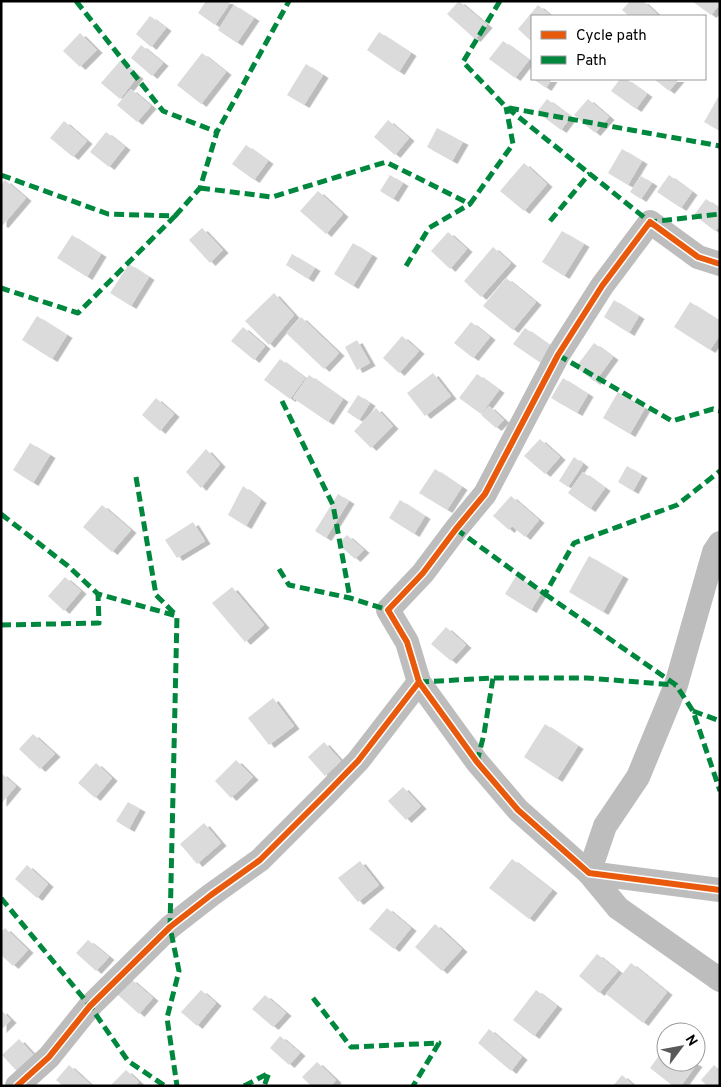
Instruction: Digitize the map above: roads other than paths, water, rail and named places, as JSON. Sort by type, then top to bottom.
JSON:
[{"type":"street","points":[[720,264],[698,256],[650,222],[602,286],[558,355],[485,494],[423,573],[388,610],[407,642],[419,682],[477,762],[518,810],[589,873],[618,908],[720,980]]},
{"type":"street","points":[[589,873],[605,826],[638,777],[676,685],[714,552],[720,543]]},
{"type":"street","points":[[17,1086],[49,1057],[90,1006],[170,928],[211,895],[260,860],[327,794],[358,761],[419,682]]},
{"type":"street","points":[[589,873],[720,890]]}]
